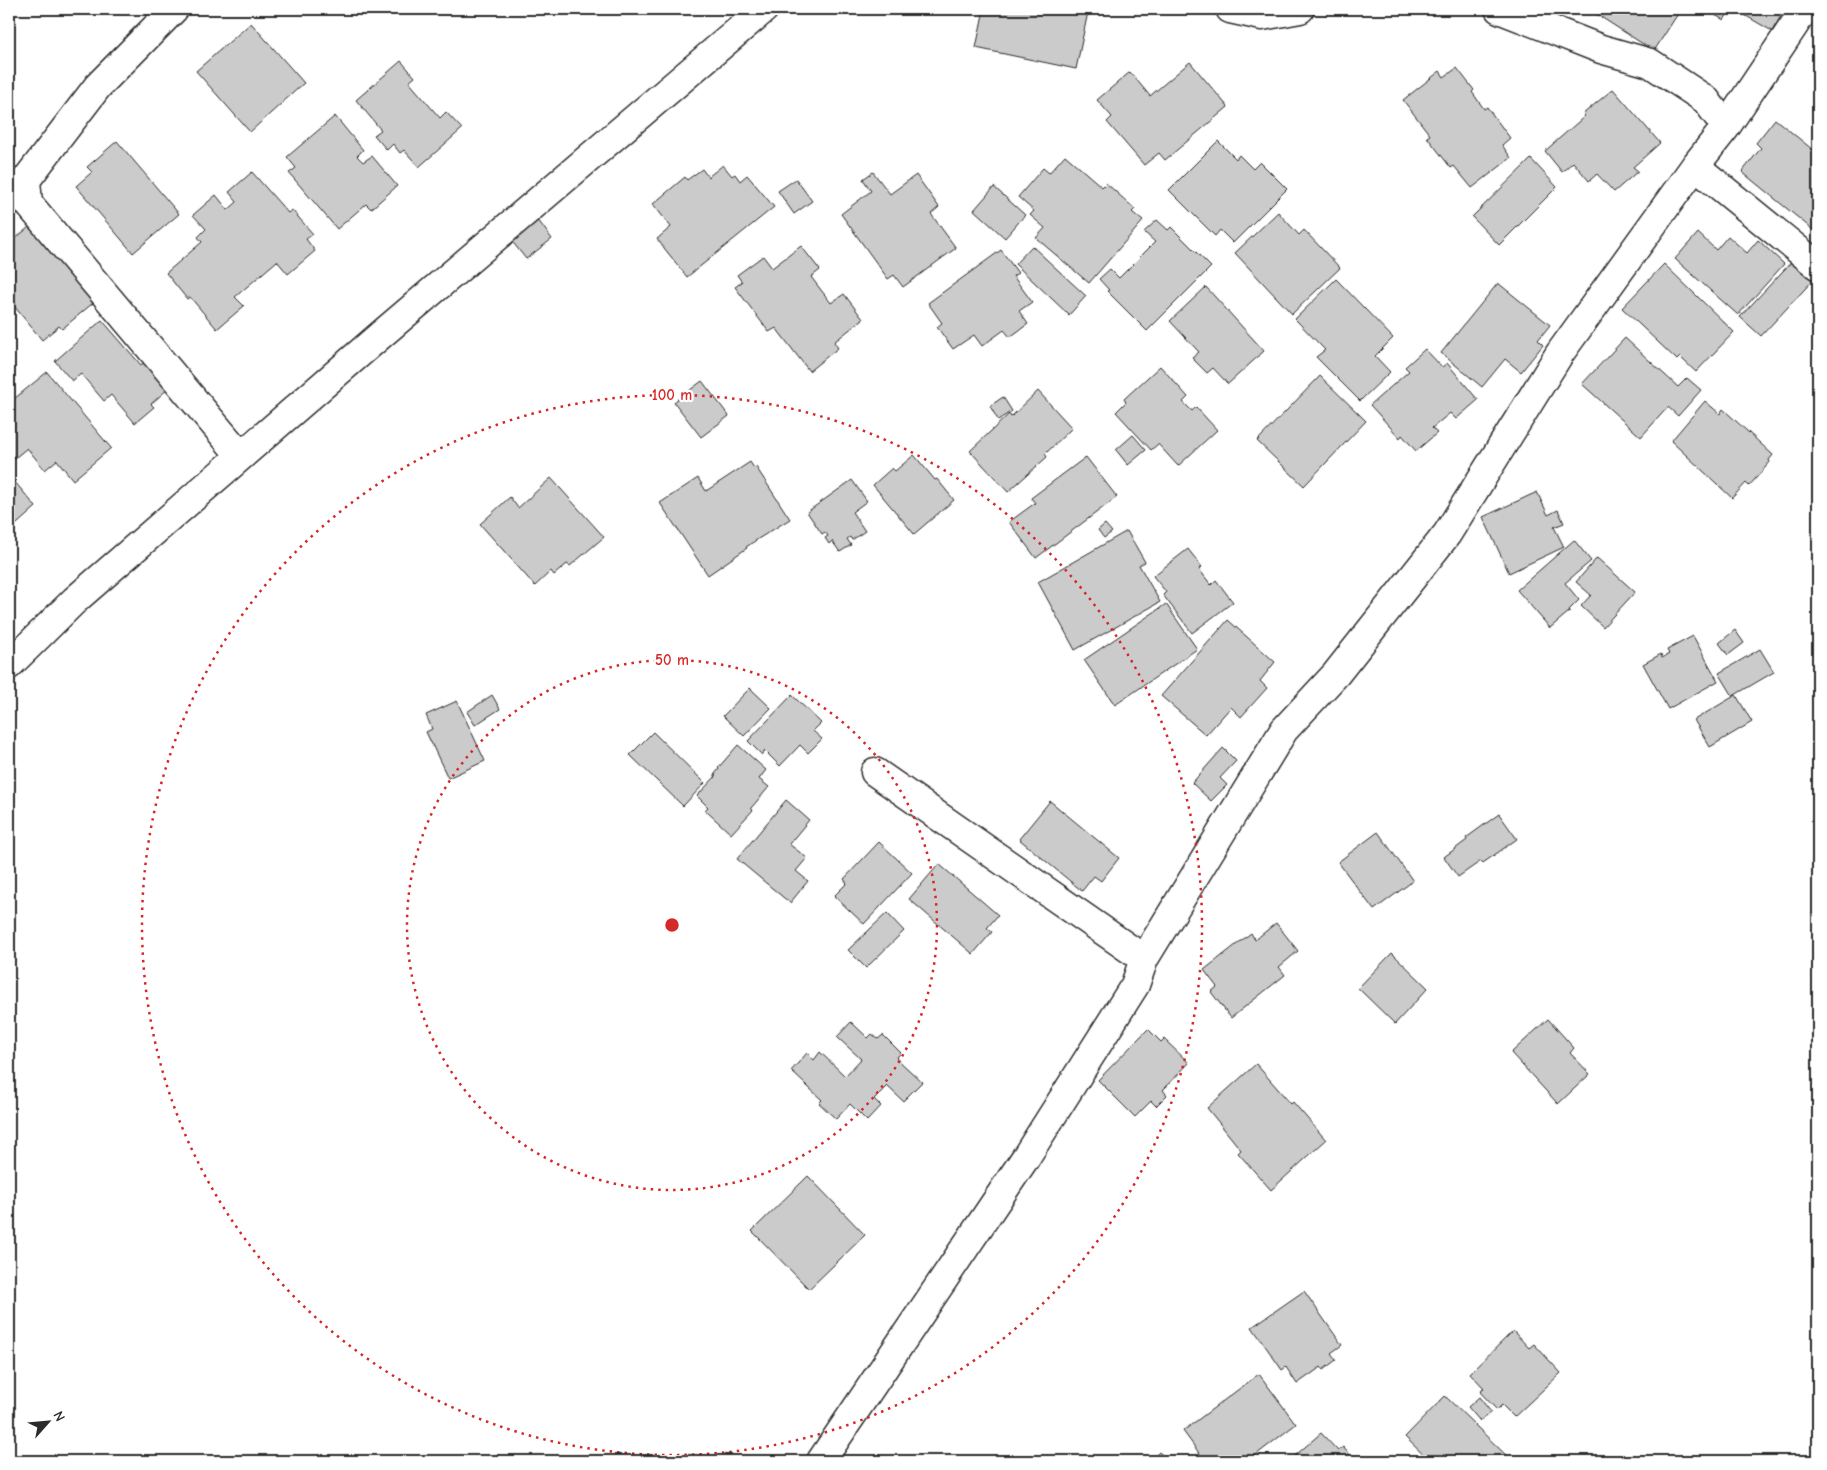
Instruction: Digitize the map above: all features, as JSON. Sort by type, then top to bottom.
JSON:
[{"type":"street","points":[[174,9],[98,86],[26,180],[28,203],[241,456]]},
{"type":"street","points":[[9,665],[75,600],[764,9]]},
{"type":"street","points":[[1230,9],[1262,16],[1300,9]]},
{"type":"street","points":[[1499,9],[1601,49],[1650,63],[1706,100],[1726,127]]},
{"type":"street","points":[[821,1461],[1026,1157],[1135,985],[1144,959],[1284,730],[1336,674],[1447,534],[1560,353],[1695,166],[1726,127],[1805,9]]},
{"type":"street","points":[[1695,166],[1818,266]]},
{"type":"street","points":[[875,772],[1144,959]]},
{"type":"building","points":[[984,9],[1073,9],[1088,12],[1076,69],[976,48]]},
{"type":"building","points":[[1595,9],[1681,9],[1654,51],[1593,12]]},
{"type":"building","points":[[1704,9],[1731,9],[1724,20]]},
{"type":"building","points":[[1744,9],[1785,9],[1772,31],[1741,13]]},
{"type":"building","points":[[251,23],[304,83],[250,132],[196,71]]},
{"type":"building","points":[[401,61],[415,77],[409,82],[440,118],[446,112],[462,129],[419,167],[404,150],[400,153],[393,144],[387,150],[374,135],[381,130],[356,100]]},
{"type":"building","points":[[1190,62],[1228,107],[1165,160],[1159,153],[1144,165],[1107,122],[1112,117],[1097,100],[1130,72],[1150,96]]},
{"type":"building","points":[[1457,68],[1474,90],[1472,92],[1484,109],[1487,107],[1510,138],[1502,145],[1511,158],[1472,188],[1454,166],[1451,168],[1427,137],[1430,135],[1403,100],[1440,71],[1444,77]]},
{"type":"building","points":[[1613,89],[1660,143],[1633,167],[1638,171],[1614,192],[1597,174],[1589,181],[1573,162],[1562,172],[1545,151],[1585,116],[1583,114]]},
{"type":"building","points":[[335,116],[363,150],[357,156],[363,162],[372,156],[397,186],[371,209],[366,204],[337,229],[289,173],[296,168],[287,157]]},
{"type":"building","points":[[1775,119],[1818,154],[1818,234],[1742,172],[1761,148],[1756,143]]},
{"type":"building","points":[[117,141],[179,214],[133,253],[76,186],[92,172],[87,167]]},
{"type":"building","points":[[1218,141],[1236,159],[1239,155],[1253,169],[1260,162],[1287,189],[1233,243],[1220,230],[1215,236],[1169,190]]},
{"type":"building","points":[[1065,155],[1102,187],[1106,183],[1135,209],[1132,212],[1143,221],[1089,283],[1036,238],[1045,228],[1030,215],[1034,211],[1018,197],[1043,168],[1049,173]]},
{"type":"building","points":[[1531,159],[1557,187],[1499,245],[1472,217]]},
{"type":"building","points":[[723,165],[732,176],[735,174],[740,181],[747,175],[774,207],[687,277],[657,239],[671,227],[653,204],[685,177],[687,180],[702,169],[708,177]]},
{"type":"building","points":[[252,172],[288,213],[292,210],[313,234],[306,239],[315,251],[288,274],[277,261],[235,297],[244,306],[217,329],[190,297],[187,299],[166,273],[202,242],[198,237],[206,229],[193,215],[216,195],[228,210],[237,202],[229,192]]},
{"type":"building","points":[[873,172],[890,194],[916,175],[939,207],[931,214],[956,248],[903,287],[894,275],[888,279],[841,214],[871,191],[863,179]]},
{"type":"building","points":[[796,179],[812,201],[794,214],[778,191]]},
{"type":"building","points":[[994,187],[1025,215],[1005,238],[974,210]]},
{"type":"building","points":[[1278,212],[1299,235],[1304,230],[1340,268],[1292,314],[1235,253]]},
{"type":"building","points":[[538,220],[552,239],[526,259],[511,240]]},
{"type":"building","points":[[1157,220],[1168,230],[1171,227],[1211,267],[1147,331],[1107,291],[1109,290],[1099,279],[1110,269],[1119,278],[1155,242],[1144,232]]},
{"type":"building","points":[[29,227],[93,303],[62,329],[59,326],[42,340],[9,300],[9,244]]},
{"type":"building","points":[[1698,233],[1716,250],[1728,236],[1747,253],[1758,240],[1784,264],[1738,315],[1675,259]]},
{"type":"building","points":[[801,246],[820,270],[811,277],[831,303],[844,294],[863,319],[834,342],[838,348],[809,371],[776,328],[769,332],[735,287],[742,282],[737,275],[763,256],[772,268]]},
{"type":"building","points":[[1032,246],[1086,296],[1069,315],[1015,264]]},
{"type":"building","points":[[1001,250],[1018,273],[1013,276],[1032,302],[1019,311],[1028,324],[1010,337],[1004,330],[982,346],[974,335],[953,349],[937,327],[942,323],[928,303]]},
{"type":"building","points":[[1796,257],[1816,277],[1761,336],[1740,317]]},
{"type":"building","points":[[1664,264],[1734,332],[1696,372],[1680,357],[1677,360],[1622,308]]},
{"type":"building","points":[[1336,279],[1393,338],[1375,356],[1390,372],[1360,401],[1316,357],[1325,350],[1295,319]]},
{"type":"building","points":[[1498,283],[1550,325],[1538,340],[1543,345],[1521,372],[1505,359],[1482,387],[1441,353]]},
{"type":"building","points":[[1206,287],[1264,351],[1228,384],[1213,368],[1207,373],[1192,358],[1199,352],[1170,321]]},
{"type":"building","points":[[102,320],[141,365],[147,360],[170,387],[151,404],[154,407],[135,423],[111,395],[104,401],[81,374],[72,381],[55,361]]},
{"type":"building","points":[[1625,338],[1678,387],[1687,378],[1701,390],[1678,416],[1668,407],[1641,437],[1582,384]]},
{"type":"building","points":[[1425,349],[1442,367],[1447,363],[1478,400],[1456,419],[1450,413],[1432,428],[1437,433],[1416,451],[1402,435],[1400,438],[1370,405],[1409,371],[1405,367]]},
{"type":"building","points":[[1160,366],[1188,397],[1183,402],[1192,411],[1196,407],[1217,430],[1178,466],[1158,444],[1151,450],[1116,412],[1126,402],[1124,399]]},
{"type":"building","points":[[47,372],[111,448],[73,480],[57,460],[45,470],[27,448],[15,458],[9,451],[9,403]]},
{"type":"building","points":[[1320,376],[1366,421],[1304,486],[1257,441]]},
{"type":"building","points":[[702,381],[729,416],[701,437],[674,402]]},
{"type":"building","points":[[1038,391],[1072,428],[1045,454],[1047,457],[1008,492],[970,451],[1009,414],[1011,417]]},
{"type":"building","points":[[1003,397],[1012,411],[998,420],[990,406]]},
{"type":"building","points":[[1705,401],[1720,414],[1723,409],[1773,455],[1769,460],[1770,462],[1749,486],[1746,483],[1732,498],[1671,441]]},
{"type":"building","points":[[1133,435],[1146,450],[1128,465],[1116,450]]},
{"type":"building","points":[[914,455],[954,500],[914,534],[873,485],[892,468],[895,471]]},
{"type":"building","points":[[1086,457],[1117,497],[1036,558],[1009,522],[1035,503],[1031,498]]},
{"type":"building","points":[[750,462],[754,468],[756,467],[790,519],[746,547],[708,575],[660,503],[698,478],[706,491]]},
{"type":"building","points":[[9,475],[36,507],[9,531]]},
{"type":"building","points":[[551,478],[604,537],[570,566],[567,564],[554,575],[551,571],[535,586],[480,524],[510,497],[518,508]]},
{"type":"building","points":[[852,480],[867,501],[852,512],[865,531],[852,540],[850,537],[847,539],[851,545],[840,552],[832,541],[829,544],[825,538],[828,536],[825,532],[822,534],[807,512]]},
{"type":"building","points":[[1537,492],[1548,515],[1558,510],[1564,523],[1554,527],[1564,547],[1509,573],[1483,517]]},
{"type":"building","points":[[1105,524],[1112,532],[1104,538],[1098,530]]},
{"type":"building","points":[[1127,531],[1145,562],[1139,565],[1160,602],[1075,650],[1038,582]]},
{"type":"building","points":[[1574,540],[1591,561],[1565,583],[1579,600],[1570,611],[1550,628],[1517,590]]},
{"type":"building","points":[[1188,549],[1202,567],[1199,569],[1211,585],[1216,580],[1233,602],[1192,633],[1163,595],[1166,592],[1153,576]]},
{"type":"building","points":[[1597,558],[1635,592],[1603,627],[1581,606],[1591,595],[1576,582]]},
{"type":"building","points":[[1166,604],[1197,649],[1115,705],[1084,660]]},
{"type":"building","points":[[1228,620],[1275,662],[1260,681],[1267,688],[1241,717],[1231,707],[1206,735],[1161,696]]},
{"type":"building","points":[[1735,630],[1744,643],[1728,655],[1719,643]]},
{"type":"building","points":[[1693,636],[1718,681],[1668,709],[1643,664],[1661,654],[1662,658],[1669,654],[1667,650]]},
{"type":"building","points":[[1760,649],[1774,672],[1733,696],[1719,673]]},
{"type":"building","points":[[750,688],[771,708],[744,736],[723,716]]},
{"type":"building","points":[[492,695],[500,709],[475,725],[467,712]]},
{"type":"building","points":[[792,695],[821,723],[813,731],[822,739],[808,753],[800,745],[780,766],[765,751],[762,755],[748,741]]},
{"type":"building","points":[[1736,695],[1752,722],[1710,747],[1694,720]]},
{"type":"building","points":[[457,701],[485,761],[448,778],[426,732],[432,729],[426,715]]},
{"type":"building","points":[[653,732],[705,783],[683,806],[630,755]]},
{"type":"building","points":[[738,745],[766,770],[759,779],[769,787],[751,808],[753,810],[731,834],[705,810],[708,807],[697,796],[716,776],[714,775],[718,768]]},
{"type":"building","points":[[1223,748],[1236,761],[1220,778],[1227,785],[1211,801],[1192,783]]},
{"type":"building","points":[[786,800],[809,820],[789,844],[807,858],[796,871],[808,881],[790,903],[737,859]]},
{"type":"building","points":[[1050,801],[1119,858],[1101,881],[1094,876],[1082,891],[1019,839]]},
{"type":"building","points":[[1499,814],[1517,839],[1483,863],[1481,861],[1458,877],[1444,857]]},
{"type":"building","points":[[1378,832],[1413,881],[1374,910],[1338,862]]},
{"type":"building","points":[[879,842],[912,873],[864,924],[834,896],[847,883],[844,879]]},
{"type":"building","points":[[939,864],[998,915],[987,928],[992,932],[973,954],[909,899]]},
{"type":"building","points":[[887,913],[904,931],[866,968],[848,950]]},
{"type":"building","points":[[1276,923],[1298,951],[1279,967],[1285,975],[1231,1018],[1211,992],[1217,987],[1204,970],[1251,933],[1255,940]]},
{"type":"building","points":[[1392,953],[1428,988],[1395,1024],[1358,988]]},
{"type":"building","points":[[1548,1019],[1574,1048],[1570,1053],[1590,1074],[1558,1104],[1511,1053]]},
{"type":"building","points":[[851,1022],[868,1038],[872,1034],[878,1039],[883,1035],[901,1053],[896,1058],[922,1082],[903,1101],[887,1086],[874,1099],[881,1106],[867,1121],[850,1104],[836,1119],[819,1103],[822,1100],[791,1071],[807,1053],[814,1060],[820,1052],[845,1076],[861,1059],[837,1037]]},
{"type":"building","points":[[1148,1029],[1161,1042],[1164,1039],[1189,1063],[1163,1090],[1167,1095],[1156,1106],[1151,1101],[1135,1117],[1098,1080]]},
{"type":"building","points":[[1256,1064],[1326,1140],[1271,1190],[1238,1153],[1241,1150],[1207,1108]]},
{"type":"building","points":[[808,1176],[865,1235],[809,1289],[752,1231]]},
{"type":"building","points":[[1304,1291],[1342,1345],[1331,1353],[1336,1360],[1323,1370],[1321,1367],[1297,1384],[1286,1367],[1282,1370],[1252,1327]]},
{"type":"building","points":[[1513,1331],[1529,1348],[1534,1344],[1561,1373],[1514,1417],[1502,1405],[1497,1410],[1480,1392],[1484,1388],[1470,1373]]},
{"type":"building","points":[[1259,1374],[1296,1424],[1248,1461],[1205,1461],[1183,1431]]},
{"type":"building","points":[[1445,1396],[1510,1459],[1508,1461],[1430,1461],[1405,1437]]},
{"type":"building","points":[[1479,1397],[1491,1412],[1480,1421],[1468,1407]]},
{"type":"building","points":[[1321,1433],[1338,1451],[1343,1447],[1355,1461],[1289,1461]]},
{"type":"building","points":[[1159,1452],[1169,1461],[1150,1461]]}]
